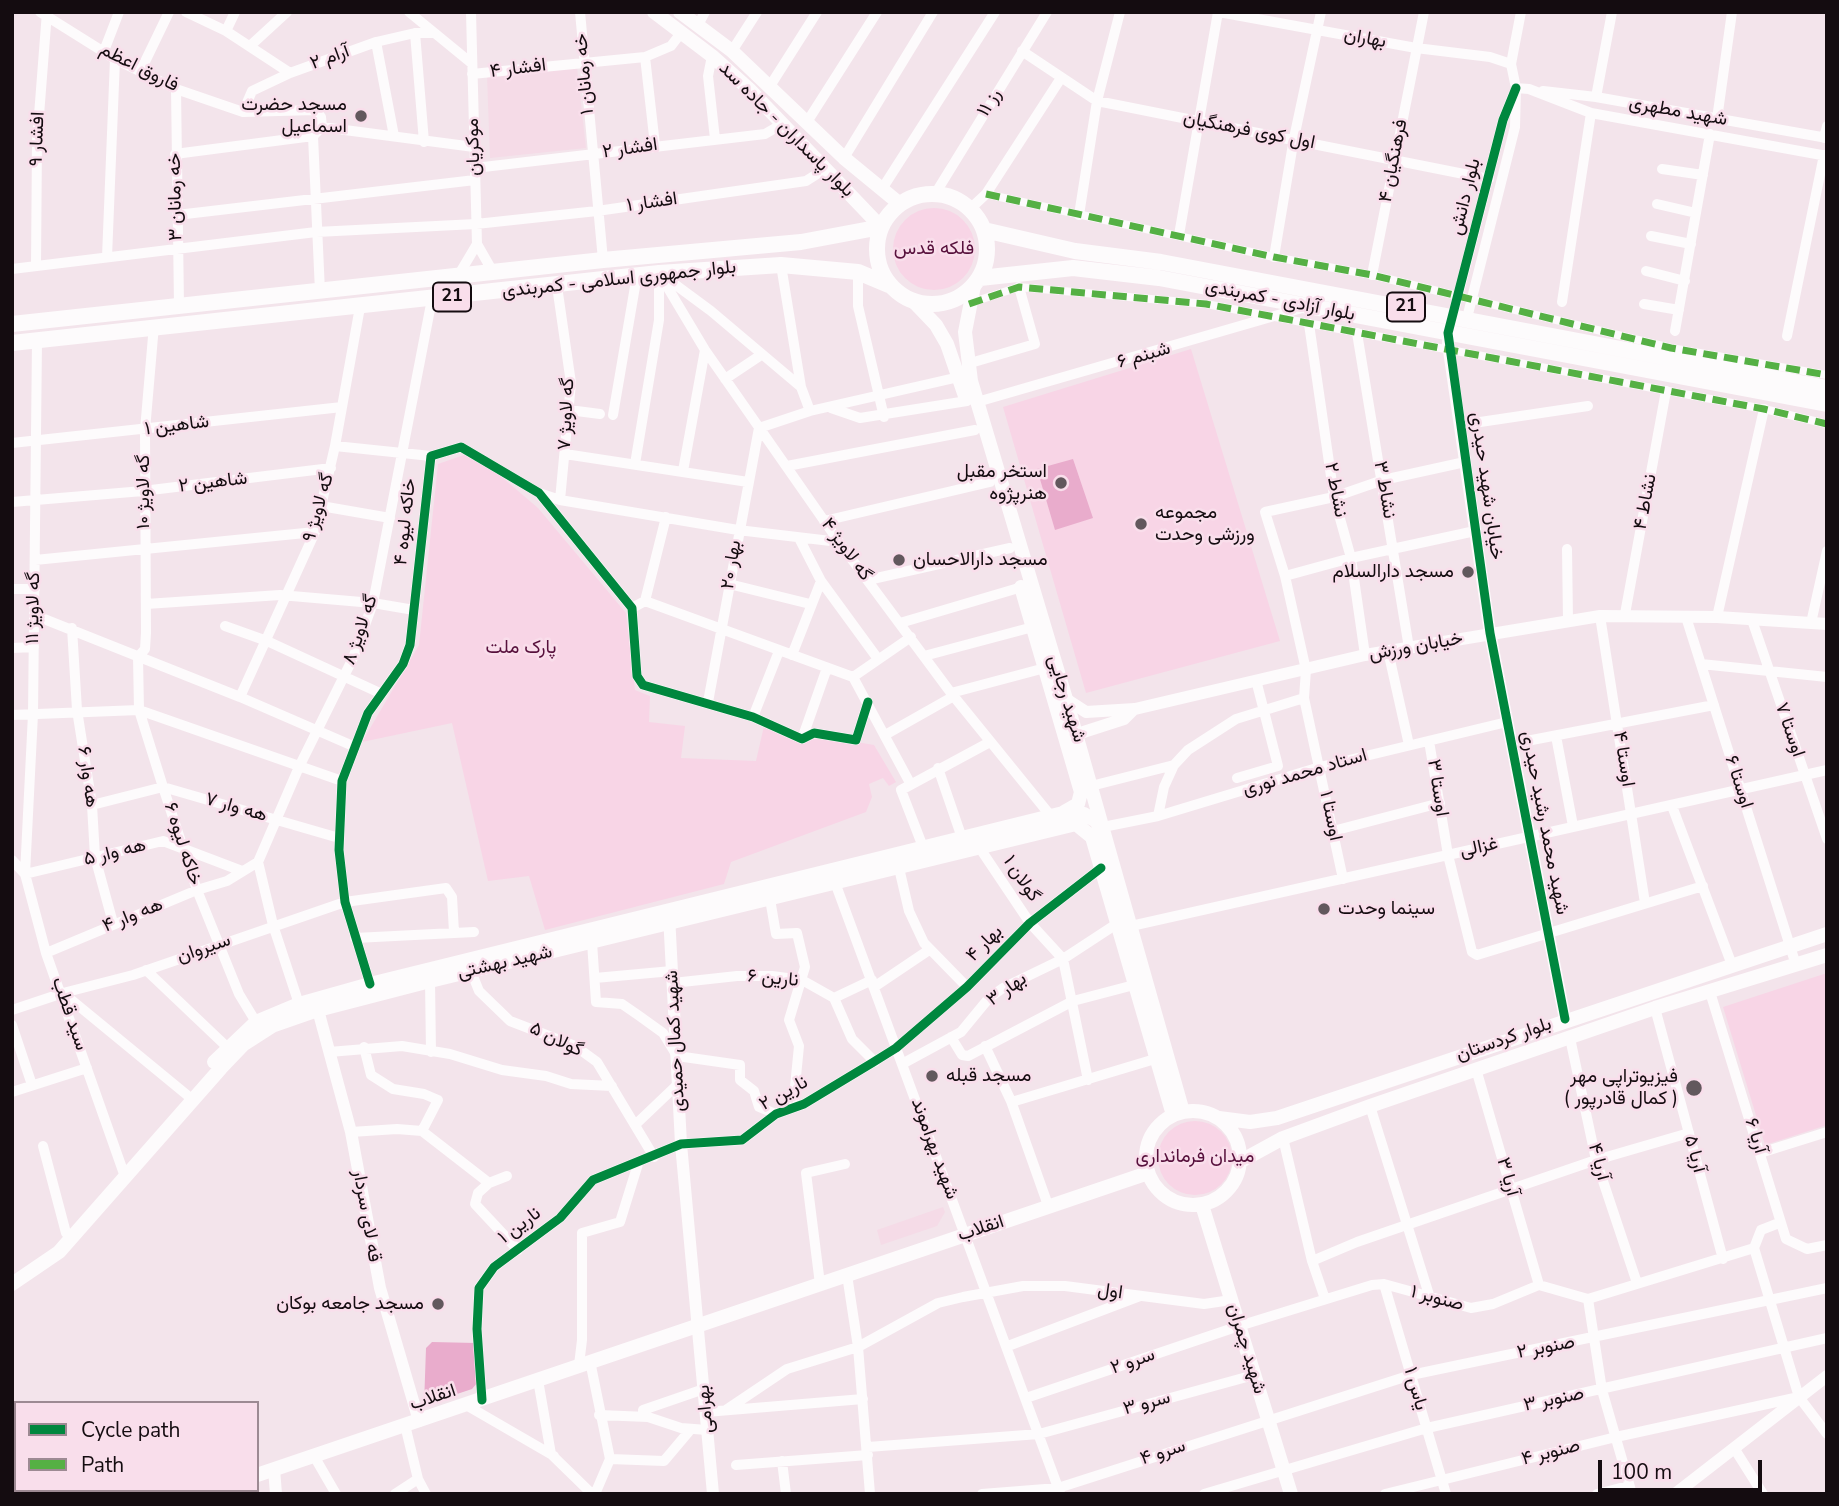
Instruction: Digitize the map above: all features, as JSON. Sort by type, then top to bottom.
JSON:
[{"type":"main road","name":"بلوار پاسداران - جاده سد","points":[[654,12],[712,56],[782,124],[881,228]]},
{"type":"main road","name":"بلوار پاسداران - جاده سد","points":[[681,12],[701,19],[844,158],[900,204]]},
{"type":"main road","points":[[889,285],[877,257],[881,228],[900,204],[916,196],[934,194],[960,201],[970,209],[984,230],[986,262],[977,282]]},
{"type":"main road","name":"بلوار جمهوری اسلامی - کمربندی","points":[[12,324],[179,304],[801,242],[881,228]]},
{"type":"main road","name":"بلوار آزادی - کمربندی","points":[[984,230],[1075,251],[1161,262],[1455,332],[1827,388]]},
{"type":"main road","points":[[1073,268],[1075,251]]},
{"type":"main road","name":"بلوار جمهوری اسلامی - کمربندی","points":[[12,343],[154,326],[557,286],[659,272],[781,265],[858,272],[889,285]]},
{"type":"main road","name":"بلوار آزادی - کمربندی","points":[[977,282],[1073,268],[1158,278],[1827,404]]},
{"type":"main road","name":"21","points":[[889,285],[913,301],[929,305],[946,303],[961,297],[977,282]]},
{"type":"main road","name":"شهید رجایی","points":[[963,371],[969,304],[977,282]]},
{"type":"main road","name":"شهید رجایی","points":[[913,301],[936,325],[963,371],[1066,699],[1081,792],[1078,804],[1057,814]]},
{"type":"main road","name":"شهید رجایی","points":[[972,401],[975,430],[1045,668],[1091,786],[1124,925],[1178,1113]]},
{"type":"main road","points":[[1057,814],[1084,814],[1096,821],[1100,832]]},
{"type":"main road","name":"شهید بهشتی","points":[[12,1276],[66,1233],[227,1047],[256,1023],[299,1004],[370,984],[669,918],[769,899],[923,848],[1057,814]]},
{"type":"main road","name":"شهید بهشتی","points":[[12,1284],[59,1252],[244,1044],[272,1026],[318,1010],[592,942],[669,918],[833,876],[899,868],[1076,824],[1100,832]]},
{"type":"main road","name":"شهید رجایی","points":[[1100,832],[1101,868],[1124,925],[1134,985],[1155,1059],[1178,1113]]},
{"type":"main road","name":"بلوار کردستان","points":[[1219,1118],[1250,1122],[1277,1118],[1827,934]]},
{"type":"main road","name":"بلوار کردستان","points":[[1241,1161],[1283,1138],[1370,1106],[1655,1009],[1827,955]]},
{"type":"main road","points":[[1178,1113],[1208,1113],[1219,1118],[1236,1136],[1241,1161],[1229,1190],[1202,1205],[1175,1202],[1164,1195],[1149,1173],[1146,1150],[1150,1139],[1156,1129],[1178,1113]]},
{"type":"main road","points":[[1277,1118],[1283,1138]]},
{"type":"main road","name":"انقلاب","points":[[259,1474],[1149,1173]]},
{"type":"main road","name":"شهید چمران","points":[[1202,1205],[1291,1494]]},
{"type":"street","points":[[104,51],[119,12]]},
{"type":"street","points":[[141,70],[169,12]]},
{"type":"street","points":[[186,12],[226,31],[290,73]]},
{"type":"street","points":[[226,31],[234,12]]},
{"type":"street","points":[[250,46],[287,12]]},
{"type":"street","points":[[409,12],[470,62]]},
{"type":"street","name":"موکریان","points":[[471,12],[470,62],[477,244]]},
{"type":"street","name":"خه رمانان ۱","points":[[580,12],[582,61],[603,260]]},
{"type":"street","points":[[732,51],[757,12]]},
{"type":"street","points":[[770,86],[817,12]]},
{"type":"street","points":[[807,122],[877,12]]},
{"type":"street","points":[[844,158],[933,12]]},
{"type":"street","points":[[882,189],[995,12]]},
{"type":"street","name":"رز ۱۱","points":[[934,194],[1047,12]]},
{"type":"street","points":[[1079,215],[1097,101],[1120,12]]},
{"type":"street","points":[[1274,257],[1294,138],[1321,12]]},
{"type":"street","name":"فرهنگیان ۴","points":[[1373,275],[1424,12]]},
{"type":"street","points":[[1521,12],[1511,64],[1516,88],[1529,89],[1591,113],[1825,155],[1787,336]]},
{"type":"street","points":[[1596,97],[1612,12]]},
{"type":"street","points":[[1717,119],[1732,12]]},
{"type":"street","name":"فاروق اعظم","points":[[44,13],[116,59],[176,89],[243,112]]},
{"type":"street","name":"افشار ۹","points":[[36,266],[37,141],[44,13]]},
{"type":"street","points":[[1179,235],[1199,121],[1223,13]]},
{"type":"street","name":"بهاران","points":[[1223,13],[1416,48],[1490,57],[1511,64]]},
{"type":"street","points":[[415,33],[424,142]]},
{"type":"street","name":"آرام ۲","points":[[243,112],[252,91],[290,73],[376,42],[415,33],[434,33]]},
{"type":"street","name":"افشار ۴","points":[[472,74],[582,61],[645,57],[671,46],[681,33]]},
{"type":"street","points":[[376,42],[394,136]]},
{"type":"street","name":"اول کوی فرهنگیان","points":[[1022,51],[1097,101],[1489,178]]},
{"type":"street","points":[[712,56],[708,76],[715,139]]},
{"type":"street","points":[[645,57],[655,145]]},
{"type":"street","points":[[107,257],[116,59]]},
{"type":"street","points":[[970,209],[986,194],[1061,78]]},
{"type":"street","name":"بلوار دانش","points":[[1455,332],[1458,296],[1503,120],[1516,88]]},
{"type":"street","name":"بلوار دانش","points":[[1455,332],[1472,300],[1515,127],[1516,88]]},
{"type":"street","name":"خه رمانان ۳","points":[[176,89],[179,304]]},
{"type":"street","name":"شهید مطهری","points":[[1529,89],[1596,97],[1826,138]]},
{"type":"street","points":[[243,112],[316,110],[321,117],[322,127]]},
{"type":"street","points":[[1562,302],[1591,113]]},
{"type":"street","name":"افشار ۲","points":[[475,168],[765,134],[782,124]]},
{"type":"street","points":[[1826,138],[1827,126]]},
{"type":"street","points":[[322,127],[474,148]]},
{"type":"street","points":[[175,154],[313,136],[322,127]]},
{"type":"street","points":[[1675,331],[1710,134]]},
{"type":"street","points":[[313,136],[320,292]]},
{"type":"street","name":"افشار ۱","points":[[12,269],[316,232],[476,224],[597,211],[806,181],[825,169]]},
{"type":"street","points":[[1662,169],[1703,176]]},
{"type":"street","points":[[177,215],[475,180]]},
{"type":"street","points":[[986,194],[1274,257],[1373,275],[1671,348],[1827,375]]},
{"type":"street","points":[[1657,204],[1696,213]]},
{"type":"street","points":[[1651,236],[1691,244]]},
{"type":"street","points":[[458,276],[477,244],[493,272]]},
{"type":"street","points":[[781,265],[801,387],[810,411]]},
{"type":"street","points":[[1646,271],[1685,281]]},
{"type":"street","points":[[659,272],[711,311],[801,387]]},
{"type":"street","points":[[635,464],[659,320],[659,272]]},
{"type":"street","name":"گه لاویژ ۴","points":[[659,272],[705,350],[839,542],[990,742],[1057,814]]},
{"type":"street","points":[[858,272],[858,306],[884,417]]},
{"type":"street","points":[[612,415],[637,275]]},
{"type":"street","name":"گه لاویژ ۷","points":[[557,286],[571,383],[560,500]]},
{"type":"street","points":[[759,428],[810,411],[880,396],[963,371],[1035,344],[1019,287]]},
{"type":"street","points":[[969,304],[1019,287],[1206,304],[1357,333],[1455,332],[1667,391],[1827,424]]},
{"type":"street","name":"گه لاویژ ۸","points":[[258,862],[299,767],[344,678],[373,603],[432,299]]},
{"type":"street","points":[[1644,304],[1679,310]]},
{"type":"street","name":"شبنم ۶","points":[[831,407],[860,418],[884,417],[972,401],[1179,346],[1310,306]]},
{"type":"street","name":"گه لاویژ ۹","points":[[240,697],[268,641],[285,596],[315,532],[331,468],[359,307]]},
{"type":"street","name":"نشاط ۲","points":[[1309,324],[1334,497],[1351,558],[1365,655]]},
{"type":"street","name":"گه لاویژ ۱۰","points":[[138,657],[145,649],[143,491],[154,326]]},
{"type":"street","name":"خیابان شهید حیدری","points":[[1455,332],[1460,425],[1490,633]]},
{"type":"street","name":"نشاط ۳","points":[[1357,333],[1409,648]]},
{"type":"street","name":"گه لاویژ ۱۱","points":[[25,874],[33,715],[37,341]]},
{"type":"street","points":[[683,471],[705,350]]},
{"type":"street","points":[[725,379],[761,355]]},
{"type":"street","name":"نشاط ۴","points":[[1625,614],[1667,391]]},
{"type":"street","points":[[1460,425],[1588,406]]},
{"type":"street","name":"شاهین ۱","points":[[12,443],[342,407]]},
{"type":"street","points":[[1717,617],[1764,409]]},
{"type":"street","points":[[569,410],[600,414]]},
{"type":"street","name":"بهار ۲۰","points":[[708,702],[759,428]]},
{"type":"street","points":[[787,466],[975,430]]},
{"type":"street","points":[[335,446],[431,457]]},
{"type":"street","name":"خاکه لیوه ۴","points":[[370,984],[345,902],[340,838],[342,781],[353,746],[368,713],[403,664],[410,645],[431,457],[461,447],[539,493],[632,608]]},
{"type":"street","points":[[565,454],[748,482]]},
{"type":"street","points":[[1334,497],[1382,480],[1465,463]]},
{"type":"street","name":"شاهین ۲","points":[[12,502],[143,491],[331,468]]},
{"type":"street","points":[[824,521],[990,482]]},
{"type":"street","points":[[539,493],[560,500],[738,530],[839,542]]},
{"type":"street","name":"اوستا ۱","points":[[1334,497],[1265,512],[1285,576],[1306,670],[1304,698],[1343,879]]},
{"type":"street","points":[[321,506],[390,518]]},
{"type":"street","points":[[666,517],[645,601],[632,608],[637,676],[643,685],[753,717],[803,739]]},
{"type":"street","points":[[1285,576],[1351,558],[1475,531]]},
{"type":"street","points":[[35,560],[315,532]]},
{"type":"street","points":[[799,538],[821,581],[878,659]]},
{"type":"street","points":[[868,580],[1010,548]]},
{"type":"street","points":[[1567,549],[1568,620]]},
{"type":"street","points":[[1811,623],[1827,551]]},
{"type":"street","points":[[792,655],[821,581]]},
{"type":"street","points":[[729,584],[810,604]]},
{"type":"street","points":[[900,623],[1022,587]]},
{"type":"street","points":[[12,589],[34,589]]},
{"type":"street","points":[[146,604],[285,596],[373,603],[414,610]]},
{"type":"street","points":[[645,601],[853,677],[868,702],[906,786],[923,848]]},
{"type":"street","name":"خیابان ورزش","points":[[1066,699],[1086,712],[1135,709],[1365,655],[1600,616],[1625,614],[1717,617],[1827,624]]},
{"type":"street","points":[[34,615],[72,628],[353,746]]},
{"type":"street","name":"اوستا ۴","points":[[1600,616],[1645,903]]},
{"type":"street","name":"اوستا ۶","points":[[1686,617],[1796,965]]},
{"type":"street","name":"اوستا ۷","points":[[1752,621],[1827,839]]},
{"type":"street","points":[[225,626],[268,641],[382,694]]},
{"type":"street","points":[[924,656],[1033,627]]},
{"type":"street","name":"هه وار ۶","points":[[72,628],[77,710],[92,805],[95,858],[113,923]]},
{"type":"street","name":"شهید محمد رشید حیدری","points":[[1490,633],[1564,1020]]},
{"type":"street","points":[[853,677],[911,637]]},
{"type":"street","points":[[12,648],[34,647]]},
{"type":"street","points":[[753,717],[779,651]]},
{"type":"street","points":[[1388,651],[1409,745]]},
{"type":"street","name":"خاکه لیوه ۶","points":[[138,657],[139,710],[163,788],[197,890],[239,994],[256,1023]]},
{"type":"street","points":[[1701,664],[1827,677]]},
{"type":"street","points":[[803,739],[827,668]]},
{"type":"street","points":[[884,735],[953,694],[1045,668]]},
{"type":"street","points":[[1237,778],[1278,765],[1256,680]]},
{"type":"street","points":[[1157,816],[1164,787],[1174,765],[1217,729],[1265,709],[1304,698]]},
{"type":"street","points":[[803,739],[814,733],[856,740],[868,702]]},
{"type":"street","points":[[1511,744],[1714,705]]},
{"type":"street","name":"خیابان ورزش","points":[[1072,736],[1124,719],[1135,709]]},
{"type":"street","points":[[12,715],[77,710],[139,710],[342,781]]},
{"type":"street","name":"استاد محمد نوری","points":[[1100,832],[1320,767],[1507,722]]},
{"type":"street","points":[[1556,736],[1573,826]]},
{"type":"street","name":"اوستا ۳","points":[[1429,741],[1448,855],[1472,952],[1477,955],[1548,932]]},
{"type":"street","points":[[906,786],[990,742]]},
{"type":"street","points":[[1091,786],[1174,765]]},
{"type":"street","points":[[938,768],[962,838]]},
{"type":"street","name":"غزالی","points":[[1124,925],[1343,879],[1827,770]]},
{"type":"street","name":"هه وار ۷","points":[[92,805],[163,788],[340,838]]},
{"type":"street","points":[[1333,831],[1440,803]]},
{"type":"street","points":[[1672,806],[1732,965]]},
{"type":"street","name":"هه وار ۵","points":[[25,874],[163,841],[182,846],[242,872]]},
{"type":"street","name":"گولان ۱","points":[[979,847],[1030,923],[1063,959],[1088,1080]]},
{"type":"street","name":"سید قطب","points":[[12,860],[25,874],[46,953],[63,993],[122,1171]]},
{"type":"street","points":[[258,862],[273,925],[299,1004]]},
{"type":"street","name":"هه وار ۴","points":[[46,953],[113,923],[227,881],[258,862]]},
{"type":"street","points":[[899,868],[909,911],[929,950],[967,987]]},
{"type":"street","name":"بهار ۴","points":[[896,1048],[967,987],[1030,923],[1101,868]]},
{"type":"street","name":"شهید بهراموند","points":[[833,876],[989,1294],[1059,1491]]},
{"type":"street","points":[[1548,932],[1703,886]]},
{"type":"street","name":"سیروان","points":[[12,1010],[146,970],[345,902],[443,887],[450,891],[452,897],[454,932]]},
{"type":"street","points":[[769,899],[776,934],[797,933],[802,942],[805,967],[789,1020],[799,1046],[793,1107]]},
{"type":"street","name":"شهید کمال حمیدی","points":[[669,918],[681,1144],[699,1325]]},
{"type":"street","name":"بهار ۳","points":[[902,1065],[961,1032],[989,998],[1003,988],[1124,925]]},
{"type":"street","points":[[355,938],[474,933]]},
{"type":"street","points":[[592,942],[596,1002],[622,1004],[638,1014],[663,1033],[677,1056],[740,1065],[740,1080],[756,1093],[759,1107],[776,1114]]},
{"type":"street","points":[[875,1062],[852,1039],[834,999],[873,984],[929,950]]},
{"type":"street","points":[[146,970],[227,1047]]},
{"type":"street","name":"گولان ۵","points":[[471,971],[479,991],[510,1021],[575,1045],[597,1062],[654,1157]]},
{"type":"street","name":"نارین ۶","points":[[595,978],[772,976],[802,980],[834,999]]},
{"type":"street","points":[[430,981],[431,1052]]},
{"type":"street","points":[[951,1037],[965,1056],[1073,1001],[1134,985]]},
{"type":"street","name":"آریا ۶","points":[[1710,992],[1786,1239],[1807,1249],[1827,1245]]},
{"type":"street","points":[[63,993],[187,1095]]},
{"type":"street","name":"آریا ۵","points":[[1655,1009],[1723,1259]]},
{"type":"street","name":"قه لای سردار","points":[[318,1010],[351,1132],[380,1288],[412,1423]]},
{"type":"street","points":[[12,1025],[32,1085]]},
{"type":"street","name":"آریا ۴","points":[[1570,1038],[1595,1160],[1637,1283]]},
{"type":"street","points":[[329,1052],[364,1047],[402,1046],[450,1054],[502,1070],[546,1076],[571,1084],[612,1086]]},
{"type":"street","points":[[985,1046],[1011,1101],[1049,1208]]},
{"type":"street","points":[[364,1047],[371,1075],[393,1089],[424,1094],[438,1100],[422,1131]]},
{"type":"street","name":"نارین ۲","points":[[681,1144],[742,1140],[776,1114],[804,1104],[896,1048]]},
{"type":"street","points":[[1011,1101],[1155,1059]]},
{"type":"street","points":[[12,1092],[87,1068]]},
{"type":"street","name":"آریا ۳","points":[[1476,1069],[1539,1285]]},
{"type":"street","points":[[635,1125],[678,1084]]},
{"type":"street","points":[[1370,1106],[1430,1298]]},
{"type":"street","points":[[351,1132],[397,1129],[422,1131],[489,1183]]},
{"type":"street","points":[[1760,1153],[1827,1132]]},
{"type":"street","points":[[1312,1261],[1595,1160],[1689,1133]]},
{"type":"street","points":[[1283,1138],[1312,1261],[1325,1299]]},
{"type":"street","name":"نارین ۱","points":[[482,1400],[477,1296],[494,1267],[560,1218],[593,1180],[638,1164],[681,1144]]},
{"type":"street","points":[[43,1146],[66,1233]]},
{"type":"street","points":[[538,1380],[551,1454],[593,1494],[610,1458],[584,1363],[582,1233],[620,1222],[638,1164]]},
{"type":"street","points":[[820,1284],[806,1173],[845,1164]]},
{"type":"street","points":[[507,1176],[489,1183],[478,1193],[475,1204],[518,1250]]},
{"type":"street","points":[[1779,1223],[1761,1230],[1754,1248],[1799,1397],[1827,1434]]},
{"type":"street","points":[[1539,1285],[1588,1299],[1754,1248]]},
{"type":"street","points":[[847,1275],[858,1347],[870,1494]]},
{"type":"street","name":"صنوبر ۱","points":[[1239,1326],[1384,1284],[1471,1308],[1493,1304],[1539,1285]]},
{"type":"street","name":"یاس ۱","points":[[1384,1284],[1446,1494]]},
{"type":"street","name":"اول","points":[[726,1410],[788,1369],[858,1347],[938,1303],[1023,1286],[1065,1286],[1204,1304],[1231,1300]]},
{"type":"street","name":"صنوبر ۲","points":[[1268,1419],[1411,1375],[1594,1339],[1827,1288]]},
{"type":"street","points":[[1007,1346],[1141,1296]]},
{"type":"street","points":[[1588,1299],[1602,1390],[1630,1490],[1597,1494]]},
{"type":"street","name":"بهرامی","points":[[699,1325],[713,1494]]},
{"type":"street","name":"سرو ۲","points":[[1026,1398],[1239,1326]]},
{"type":"street","name":"صنوبر ۳","points":[[1204,1494],[1283,1468],[1426,1428],[1827,1338]]},
{"type":"street","name":"سرو ۳","points":[[736,1465],[1039,1434],[1254,1375]]},
{"type":"street","points":[[1675,1494],[1827,1376]]},
{"type":"street","points":[[643,1410],[704,1389]]},
{"type":"street","name":"صنوبر ۴","points":[[1385,1494],[1616,1437],[1799,1397]]},
{"type":"street","points":[[706,1412],[863,1399]]},
{"type":"street","points":[[466,1405],[554,1456]]},
{"type":"street","points":[[599,1415],[648,1417],[691,1429],[707,1430]]},
{"type":"street","name":"سرو ۴","points":[[982,1494],[1059,1491],[1268,1419]]},
{"type":"street","points":[[412,1423],[418,1479],[426,1494]]},
{"type":"street","points":[[610,1458],[664,1461],[691,1429]]},
{"type":"street","points":[[1734,1448],[1763,1494]]},
{"type":"street","points":[[314,1456],[336,1494]]},
{"type":"street","points":[[782,1461],[786,1494]]},
{"type":"street","points":[[274,1469],[276,1494]]},
{"type":"street","points":[[395,1494],[418,1479]]},
{"type":"shaded area","points":[[577,67],[586,148],[490,158],[487,76]]},
{"type":"shaded area","name":"استخر مقبل هنرپژوه","points":[[1073,459],[1093,518],[1055,530],[1037,469]]},
{"type":"shaded area","points":[[943,1207],[945,1212],[937,1226],[881,1245],[877,1230]]},
{"type":"shaded area","points":[[432,1342],[476,1343],[477,1383],[472,1389],[424,1405],[426,1348]]},
{"type":"green space","name":"فلکه قدس","points":[[934,208],[950,211],[963,220],[972,233],[975,249],[972,265],[963,278],[950,287],[934,290],[918,287],[905,278],[896,265],[893,249],[896,233],[905,220],[918,211]]},
{"type":"green space","name":"مجموعه ورزشی وحدت","points":[[1191,349],[1280,641],[1086,693],[1003,407]]},
{"type":"green space","name":"پارک ملت","points":[[464,455],[497,473],[538,508],[626,613],[635,690],[650,696],[649,722],[685,726],[681,758],[756,761],[764,726],[874,745],[896,782],[889,786],[883,778],[869,784],[872,797],[866,812],[731,862],[724,884],[545,930],[529,876],[488,881],[452,723],[362,742],[419,645],[438,464]]},
{"type":"green space","points":[[1827,973],[1827,1125],[1765,1145],[1723,1007]]},
{"type":"green space","name":"میدان فرمانداری","points":[[1188,1121],[1202,1121],[1216,1127],[1226,1137],[1232,1158],[1226,1179],[1216,1189],[1202,1195],[1188,1195],[1174,1189],[1164,1179],[1158,1165],[1158,1151],[1164,1137],[1174,1127]]},
{"type":"marked path","points":[[986,194],[1274,257],[1372,275],[1671,348],[1827,375]]},
{"type":"marked path","points":[[969,304],[1019,287],[1206,304],[1764,409],[1827,424]]},
{"type":"cycle path","points":[[1516,88],[1503,120],[1448,333],[1490,633],[1565,1019]]},
{"type":"cycle path","points":[[370,984],[345,902],[339,850],[342,781],[368,713],[403,664],[410,645],[431,456],[461,447],[539,493],[632,608],[637,676],[643,685],[753,717],[802,739],[814,733],[856,740],[868,702]]},
{"type":"cycle path","points":[[482,1400],[477,1329],[479,1288],[494,1267],[560,1218],[593,1180],[681,1144],[742,1140],[776,1114],[804,1104],[872,1063],[896,1048],[967,987],[1030,923],[1101,868]]},
{"type":"place","name":"مسجد حضرت اسماعیل","points":[[361,116]]},
{"type":"place","name":"استخر مقبل هنرپژوه","points":[[1061,483]]},
{"type":"place","name":"مجموعه ورزشی وحدت","points":[[1141,524]]},
{"type":"place","name":"مسجد دارالاحسان","points":[[899,560]]},
{"type":"place","name":"مسجد دارالسلام","points":[[1468,572]]},
{"type":"place","name":"سینما وحدت","points":[[1324,909]]},
{"type":"place","name":"مسجد قبله","points":[[932,1076]]},
{"type":"place","name":"فیزیوتراپی مهر ( کمال قادرپور )","points":[[1694,1088]]},
{"type":"place","name":"مسجد جامعه بوکان","points":[[438,1304]]}]
